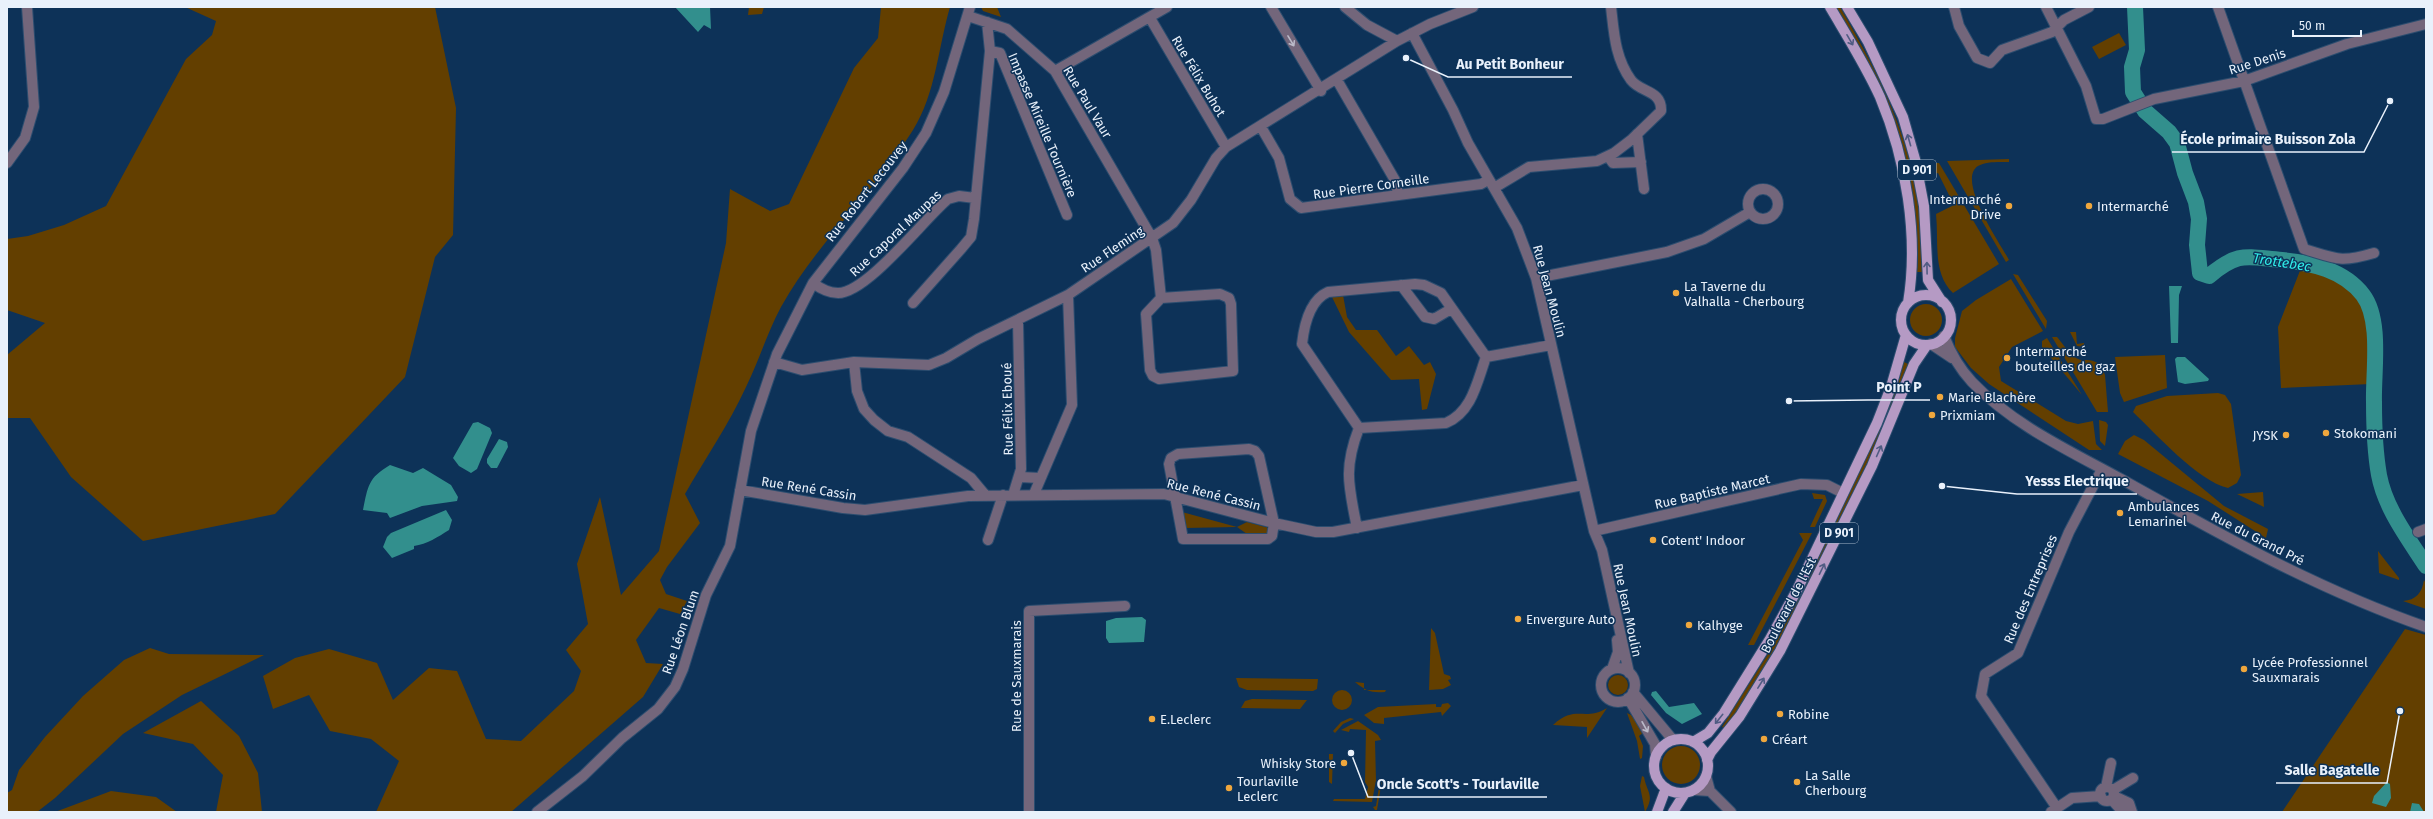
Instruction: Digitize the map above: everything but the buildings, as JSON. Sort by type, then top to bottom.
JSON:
[{"type":"main road","name":"D 901","points":[[1830,7],[1868,72],[1879,96],[1901,160],[1910,230],[1910,280],[1908,303]]},
{"type":"main road","name":"D 901","points":[[1847,7],[1868,42],[1902,117],[1915,159],[1924,206],[1928,280],[1942,302]]},
{"type":"main road","points":[[1922,296],[1933,296],[1942,302],[1948,311],[1950,321],[1944,336],[1929,344],[1915,342],[1906,335],[1902,329],[1901,315],[1908,303],[1922,296]]},
{"type":"main road","name":"Boulevard de l'Est","points":[[1693,742],[1708,733],[1742,687],[1797,590],[1885,402],[1906,335]]},
{"type":"main road","name":"Boulevard de l'Est","points":[[1707,760],[1711,752],[1740,716],[1780,651],[1872,466],[1914,364],[1929,344]]},
{"type":"main road","points":[[1673,812],[1689,791],[1706,776],[1707,760],[1705,753],[1693,742],[1673,740],[1666,744],[1656,757],[1655,774],[1666,788],[1689,791]]},
{"type":"main road","points":[[1657,812],[1666,788]]},
{"type":"street","points":[[7,164],[25,138],[34,107],[27,7]]},
{"type":"street","points":[[1055,71],[1167,7]]},
{"type":"street","points":[[1271,7],[1321,91]]},
{"type":"street","points":[[1345,7],[1367,25],[1397,41]]},
{"type":"street","name":"Rue Fleming","points":[[774,362],[802,370],[854,362],[929,365],[1018,321],[1068,295],[1152,238],[1180,215],[1208,169],[1226,147],[1321,91],[1397,41],[1473,7]]},
{"type":"street","points":[[1610,7],[1616,48],[1620,63],[1632,82],[1657,96],[1661,111],[1637,134],[1608,156],[1613,163],[1641,162]]},
{"type":"street","points":[[1954,7],[1959,26],[1976,58],[1990,63],[2002,50],[2052,32],[2056,25],[2089,7]]},
{"type":"street","points":[[2046,7],[2056,25]]},
{"type":"street","points":[[2218,7],[2304,248],[2338,260],[2349,260],[2374,253]]},
{"type":"street","name":"Rue Paul Vaur","points":[[969,11],[987,22],[1007,29],[1055,71],[1152,238],[1156,250],[1161,298]]},
{"type":"street","name":"Rue Robert Lecouvey","points":[[774,362],[813,283],[903,168],[926,133],[944,92],[969,11]]},
{"type":"street","name":"Rue Félix Buhot","points":[[1150,18],[1226,147]]},
{"type":"street","points":[[913,303],[971,237],[990,51],[987,22]]},
{"type":"street","name":"Rue Denis","points":[[2056,25],[2086,86],[2096,119],[2103,119],[2146,101],[2244,81],[2347,44],[2426,24]]},
{"type":"street","name":"Rue Jean Moulin","points":[[1412,33],[1491,184],[1521,236],[1536,278],[1583,485],[1598,530],[1629,673],[1634,684],[1630,695],[1655,744],[1656,757]]},
{"type":"street","name":"Impasse Mireille Tournière","points":[[990,51],[1000,53],[1067,215]]},
{"type":"street","points":[[1337,80],[1396,182],[1398,195]]},
{"type":"street","name":"Rue Pierre Corneille","points":[[1261,127],[1279,158],[1290,199],[1297,206],[1308,208],[1481,184],[1491,184],[1530,167],[1597,161],[1608,156]]},
{"type":"street","points":[[1637,134],[1644,189]]},
{"type":"street","name":"Rue Caporal Maupas","points":[[813,283],[828,292],[838,293],[853,288],[879,268],[948,198],[960,196],[975,198]]},
{"type":"street","points":[[1536,278],[1667,252],[1704,239],[1750,212]]},
{"type":"street","points":[[1359,428],[1309,357],[1302,344],[1303,333],[1311,310],[1321,295],[1328,292],[1402,285],[1424,285],[1434,288],[1440,293],[1486,357]]},
{"type":"street","points":[[1402,285],[1425,317],[1434,319],[1451,309]]},
{"type":"street","points":[[1220,294],[1229,298],[1233,327],[1233,371],[1159,379],[1153,376],[1150,370],[1146,314],[1161,298],[1220,294]]},
{"type":"street","points":[[1034,494],[1072,405],[1068,295]]},
{"type":"street","name":"Rue Félix Eboué","points":[[1013,495],[1020,477],[1018,321]]},
{"type":"street","name":"Rue du Grand Pré","points":[[1944,336],[1952,358]]},
{"type":"street","name":"Rue du Grand Pré","points":[[1929,344],[1952,358],[1972,382],[2015,419],[2102,469],[2278,566],[2383,611],[2426,627]]},
{"type":"street","points":[[1486,357],[1551,345]]},
{"type":"street","points":[[1359,428],[1446,423],[1454,420],[1462,414],[1469,404],[1486,357]]},
{"type":"street","name":"Rue Léon Blum","points":[[537,812],[583,776],[622,738],[658,709],[670,695],[683,669],[706,595],[730,546],[751,431],[774,362]]},
{"type":"street","points":[[854,362],[857,391],[864,409],[874,420],[888,431],[908,437],[971,478],[986,496]]},
{"type":"street","points":[[1357,528],[1349,487],[1348,467],[1359,428]]},
{"type":"street","points":[[1210,451],[1255,451],[1259,456],[1274,523],[1274,533],[1268,539],[1183,539],[1175,496],[1169,464],[1171,458],[1178,454],[1210,451]]},
{"type":"street","name":"Rue des Entreprises","points":[[2054,810],[1980,696],[1985,674],[2018,653],[2069,532],[2102,469]]},
{"type":"street","points":[[1020,477],[1040,478]]},
{"type":"street","name":"Rue Baptiste Marcet","points":[[1598,530],[1801,484],[1827,485],[1843,493]]},
{"type":"street","name":"Rue René Cassin","points":[[740,490],[842,508],[865,510],[986,496],[1138,492],[1175,496],[1274,523],[1316,532],[1333,532],[1583,485]]},
{"type":"street","points":[[988,540],[1003,495]]},
{"type":"street","name":"Rue Jean Moulin","points":[[1598,530],[1594,545],[1618,652],[1612,669],[1602,678],[1603,694],[1613,701],[1630,695]]},
{"type":"street","name":"Rue de Sauxmarais","points":[[1029,812],[1029,611],[1125,606]]},
{"type":"street","name":"Rue Jean Moulin","points":[[1612,669],[1620,668],[1629,673]]},
{"type":"street","name":"Rue Jean Moulin","points":[[1630,695],[1673,740]]},
{"type":"street","points":[[2112,763],[2111,793],[2123,812]]},
{"type":"street","points":[[1706,776],[1710,791],[1731,812]]},
{"type":"street","points":[[2111,793],[2133,778]]},
{"type":"street","points":[[1689,791],[1710,791]]},
{"type":"street","points":[[2054,810],[2077,797],[2101,796],[2101,791],[2111,793],[2129,803],[2132,812]]},
{"type":"shaded area","points":[[185,7],[435,7],[456,108],[453,235],[435,257],[405,377],[275,514],[143,541],[71,477],[30,418],[7,418],[7,355],[45,323],[7,310],[7,239],[28,236],[64,225],[106,206],[186,59],[212,35],[216,21]]},
{"type":"shaded area","points":[[675,7],[710,7],[711,29],[704,25],[698,32]]},
{"type":"shaded area","points":[[749,7],[764,7],[762,14],[748,15]]},
{"type":"shaded area","points":[[881,7],[950,7],[936,70],[927,101],[921,116],[898,153],[828,239],[795,283],[776,317],[751,377],[725,428],[685,494],[700,523],[667,567],[660,580],[666,594],[687,601],[680,614],[659,608],[636,640],[646,663],[663,664],[643,697],[511,812],[376,812],[399,761],[371,739],[330,731],[309,695],[273,709],[263,676],[295,658],[329,649],[377,663],[393,700],[429,668],[457,671],[486,739],[521,741],[574,691],[581,671],[566,650],[588,624],[577,564],[600,497],[621,595],[659,551],[726,243],[730,189],[770,211],[789,204],[854,68],[878,38]]},
{"type":"shaded area","points":[[981,7],[997,7],[1001,17],[983,11]]},
{"type":"shaded area","points":[[1836,7],[1840,7],[1858,38],[1882,86],[1902,135],[1916,186],[1922,236],[1923,272],[1917,272],[1918,258],[1914,210],[1910,179],[1900,140]]},
{"type":"shaded area","points":[[2119,33],[2126,45],[2099,59],[2092,47]]},
{"type":"shaded area","points":[[2009,159],[2009,162],[1981,164],[1978,166],[1973,173],[1972,184],[1982,212],[2009,260],[2006,262],[1947,161]]},
{"type":"shaded area","points":[[1933,163],[1939,163],[1999,264],[1953,293],[1946,285],[1939,266],[1936,214],[1954,205],[1938,173],[1930,175]]},
{"type":"shaded area","points":[[2301,268],[2326,275],[2339,281],[2351,290],[2359,301],[2365,313],[2368,327],[2371,356],[2371,384],[2281,388],[2278,327]]},
{"type":"shaded area","points":[[2013,274],[2018,275],[2047,321],[2046,329]]},
{"type":"shaded area","points":[[2011,279],[2043,331],[2012,347],[1999,367],[2001,381],[2066,421],[2078,424],[2093,421],[2096,444],[2102,450],[2089,450],[1989,384],[1971,368],[1955,347],[1955,338],[1962,311],[1976,300]]},
{"type":"shaded area","points":[[2169,286],[2182,286],[2179,295],[2178,343],[2171,343]]},
{"type":"shaded area","points":[[1343,295],[1347,317],[1356,330],[1377,330],[1396,356],[1409,346],[1424,365],[1430,362],[1436,374],[1427,409],[1422,410],[1419,379],[1391,380],[1349,332],[1332,297]]},
{"type":"shaded area","points":[[1923,304],[1929,304],[1939,311],[1942,320],[1941,326],[1935,333],[1929,336],[1923,336],[1913,329],[1910,323],[1910,317],[1917,307]]},
{"type":"shaded area","points":[[2070,332],[2076,332],[2077,344],[2084,343],[2084,347],[2077,346]]},
{"type":"shaded area","points":[[2052,337],[2057,337],[2068,351],[2078,359],[2093,361],[2101,366],[2105,375],[2108,412],[2097,412]]},
{"type":"shaded area","points":[[2047,338],[2082,395],[2042,347],[2042,341]]},
{"type":"shaded area","points":[[2165,355],[2167,388],[2124,402],[2120,393],[2115,357]]},
{"type":"shaded area","points":[[2177,357],[2185,357],[2209,379],[2208,381],[2185,384],[2178,382],[2175,359]]},
{"type":"shaded area","points":[[1904,362],[1908,364],[1888,416],[1798,608],[1765,671],[1739,710],[1724,728],[1722,727],[1770,651],[1804,586],[1876,437]]},
{"type":"shaded area","points":[[2218,393],[2225,395],[2231,404],[2241,475],[2237,483],[2228,488],[2216,484],[2191,467],[2165,444],[2133,412],[2136,406],[2167,396]]},
{"type":"shaded area","points":[[2099,420],[2106,422],[2108,425],[2105,446],[2100,441]]},
{"type":"shaded area","points":[[478,422],[490,428],[492,433],[477,469],[471,473],[459,466],[453,458],[473,423]]},
{"type":"shaded area","points":[[2134,435],[2144,440],[2224,506],[2268,529],[2266,538],[2208,501],[2118,454],[2125,441]]},
{"type":"shaded area","points":[[499,439],[507,442],[508,447],[497,468],[491,468],[487,463],[487,459]]},
{"type":"shaded area","points":[[390,465],[413,473],[423,468],[451,485],[458,497],[457,501],[422,506],[390,518],[387,513],[363,510],[370,483],[377,474]]},
{"type":"shaded area","points":[[2263,492],[2264,507],[2237,494]]},
{"type":"shaded area","points":[[1812,493],[1825,495],[1827,501],[1815,527],[1810,527],[1823,499],[1814,499]]},
{"type":"shaded area","points":[[446,510],[452,520],[449,530],[441,535],[428,542],[414,546],[414,549],[392,558],[383,547],[387,537],[391,533]]},
{"type":"shaded area","points":[[1182,512],[1237,527],[1185,528]]},
{"type":"shaded area","points":[[1247,522],[1269,528],[1267,533],[1247,534],[1237,527]]},
{"type":"shaded area","points":[[1799,533],[1812,533],[1754,645],[1748,645],[1803,540]]},
{"type":"shaded area","points":[[2378,551],[2399,578],[2399,580],[2379,573]]},
{"type":"shaded area","points":[[2424,580],[2426,584],[2426,609],[2403,601],[2418,595],[2422,589]]},
{"type":"shaded area","points":[[1142,617],[1146,620],[1144,642],[1109,643],[1106,638],[1106,621],[1116,618]]},
{"type":"shaded area","points":[[1431,628],[1435,633],[1444,674],[1450,676],[1451,679],[1448,680],[1451,685],[1443,689],[1429,690]]},
{"type":"shaded area","points":[[2405,629],[2426,635],[2426,812],[2282,812]]},
{"type":"shaded area","points":[[150,648],[169,654],[264,655],[182,695],[123,734],[55,798],[37,812],[7,812],[7,793],[12,790],[19,770],[45,737],[83,696],[124,660]]},
{"type":"shaded area","points":[[1614,675],[1622,675],[1628,681],[1628,689],[1622,695],[1614,695],[1608,689],[1608,681]]},
{"type":"shaded area","points":[[1236,678],[1318,679],[1317,689],[1313,691],[1247,690],[1239,687]]},
{"type":"shaded area","points":[[1355,682],[1364,683],[1364,688],[1359,685]]},
{"type":"shaded area","points":[[1342,690],[1349,693],[1352,700],[1349,707],[1342,710],[1335,707],[1332,700],[1335,693]]},
{"type":"shaded area","points":[[1367,690],[1386,690],[1385,692],[1372,692]]},
{"type":"shaded area","points":[[1656,691],[1669,707],[1694,703],[1702,714],[1682,724],[1666,713],[1651,695],[1652,692]]},
{"type":"shaded area","points":[[1252,699],[1307,700],[1300,709],[1241,708],[1245,701]]},
{"type":"shaded area","points":[[201,701],[239,736],[258,773],[262,812],[216,812],[223,775],[193,744],[143,733]]},
{"type":"shaded area","points":[[1448,703],[1451,706],[1442,716],[1441,712],[1384,718],[1384,724],[1374,723],[1364,715],[1378,707],[1436,704],[1436,707],[1441,707],[1442,704]]},
{"type":"shaded area","points":[[1607,708],[1587,738],[1587,727],[1553,725],[1568,715],[1592,714]]},
{"type":"shaded area","points":[[1627,713],[1631,715],[1644,732],[1639,736],[1643,746],[1642,758],[1640,759],[1637,741]]},
{"type":"shaded area","points":[[1350,718],[1354,719],[1343,724],[1335,733],[1333,731],[1341,722]]},
{"type":"shaded area","points":[[1358,721],[1378,735],[1381,740],[1375,741],[1376,780],[1372,802],[1333,801],[1334,799],[1365,799],[1368,787],[1365,782],[1366,730],[1350,729],[1349,732],[1341,730]]},
{"type":"shaded area","points":[[1681,746],[1694,752],[1700,765],[1694,778],[1681,784],[1668,778],[1662,765],[1668,752]]},
{"type":"shaded area","points":[[1329,754],[1333,754],[1332,784],[1329,782]]},
{"type":"shaded area","points":[[1642,776],[1644,777],[1650,798],[1645,812],[1640,786]]},
{"type":"shaded area","points":[[1380,780],[1382,780],[1377,810],[1375,810],[1373,807],[1376,806]]},
{"type":"shaded area","points":[[2387,782],[2390,784],[2391,798],[2386,807],[2372,803],[2374,796]]},
{"type":"shaded area","points":[[111,791],[156,797],[177,812],[55,812]]},
{"type":"shaded area","points":[[2412,803],[2419,804],[2424,812],[2410,812]]},
{"type":"waterway","name":"Trottebec","points":[[2135,7],[2137,50],[2132,67],[2133,92],[2145,111],[2169,132],[2177,143],[2185,173],[2196,202],[2199,219],[2197,245],[2200,273],[2209,276],[2219,268],[2236,259],[2251,257],[2305,263],[2327,269],[2347,279],[2363,295],[2369,306],[2375,332],[2374,420],[2379,475],[2386,499],[2392,511],[2426,566]]},
{"type":"place","name":"Au Petit Bonheur","points":[[1406,58]]},
{"type":"place","name":"École primaire Buisson Zola","points":[[2390,101]]},
{"type":"place","name":"Intermarché Drive","points":[[2009,206]]},
{"type":"place","name":"Intermarché","points":[[2089,206]]},
{"type":"place","name":"La Taverne du Valhalla - Cherbourg","points":[[1676,293]]},
{"type":"place","name":"Intermarché bouteilles de gaz","points":[[2007,358]]},
{"type":"place","name":"Marie Blachère","points":[[1940,397]]},
{"type":"place","name":"Point P","points":[[1789,401]]},
{"type":"place","name":"Prixmiam","points":[[1932,415]]},
{"type":"place","name":"Stokomani","points":[[2326,433]]},
{"type":"place","name":"JYSK","points":[[2286,435]]},
{"type":"place","name":"Yesss Electrique","points":[[1942,486]]},
{"type":"place","name":"Ambulances Lemarinel","points":[[2120,513]]},
{"type":"place","name":"Cotent' Indoor","points":[[1653,540]]},
{"type":"place","name":"Envergure Auto","points":[[1518,619]]},
{"type":"place","name":"Kalhyge","points":[[1689,625]]},
{"type":"place","name":"Lycée Professionnel Sauxmarais","points":[[2244,669]]},
{"type":"place","name":"Salle Bagatelle","points":[[2400,711]]},
{"type":"place","name":"Robine","points":[[1780,714]]},
{"type":"place","name":"E.Leclerc","points":[[1152,719]]},
{"type":"place","name":"Créart","points":[[1764,739]]},
{"type":"place","name":"Oncle Scott's - Tourlaville","points":[[1351,753]]},
{"type":"place","name":"Whisky Store","points":[[1344,763]]},
{"type":"place","name":"La Salle Cherbourg","points":[[1797,782]]},
{"type":"place","name":"Tourlaville Leclerc","points":[[1229,788]]}]
